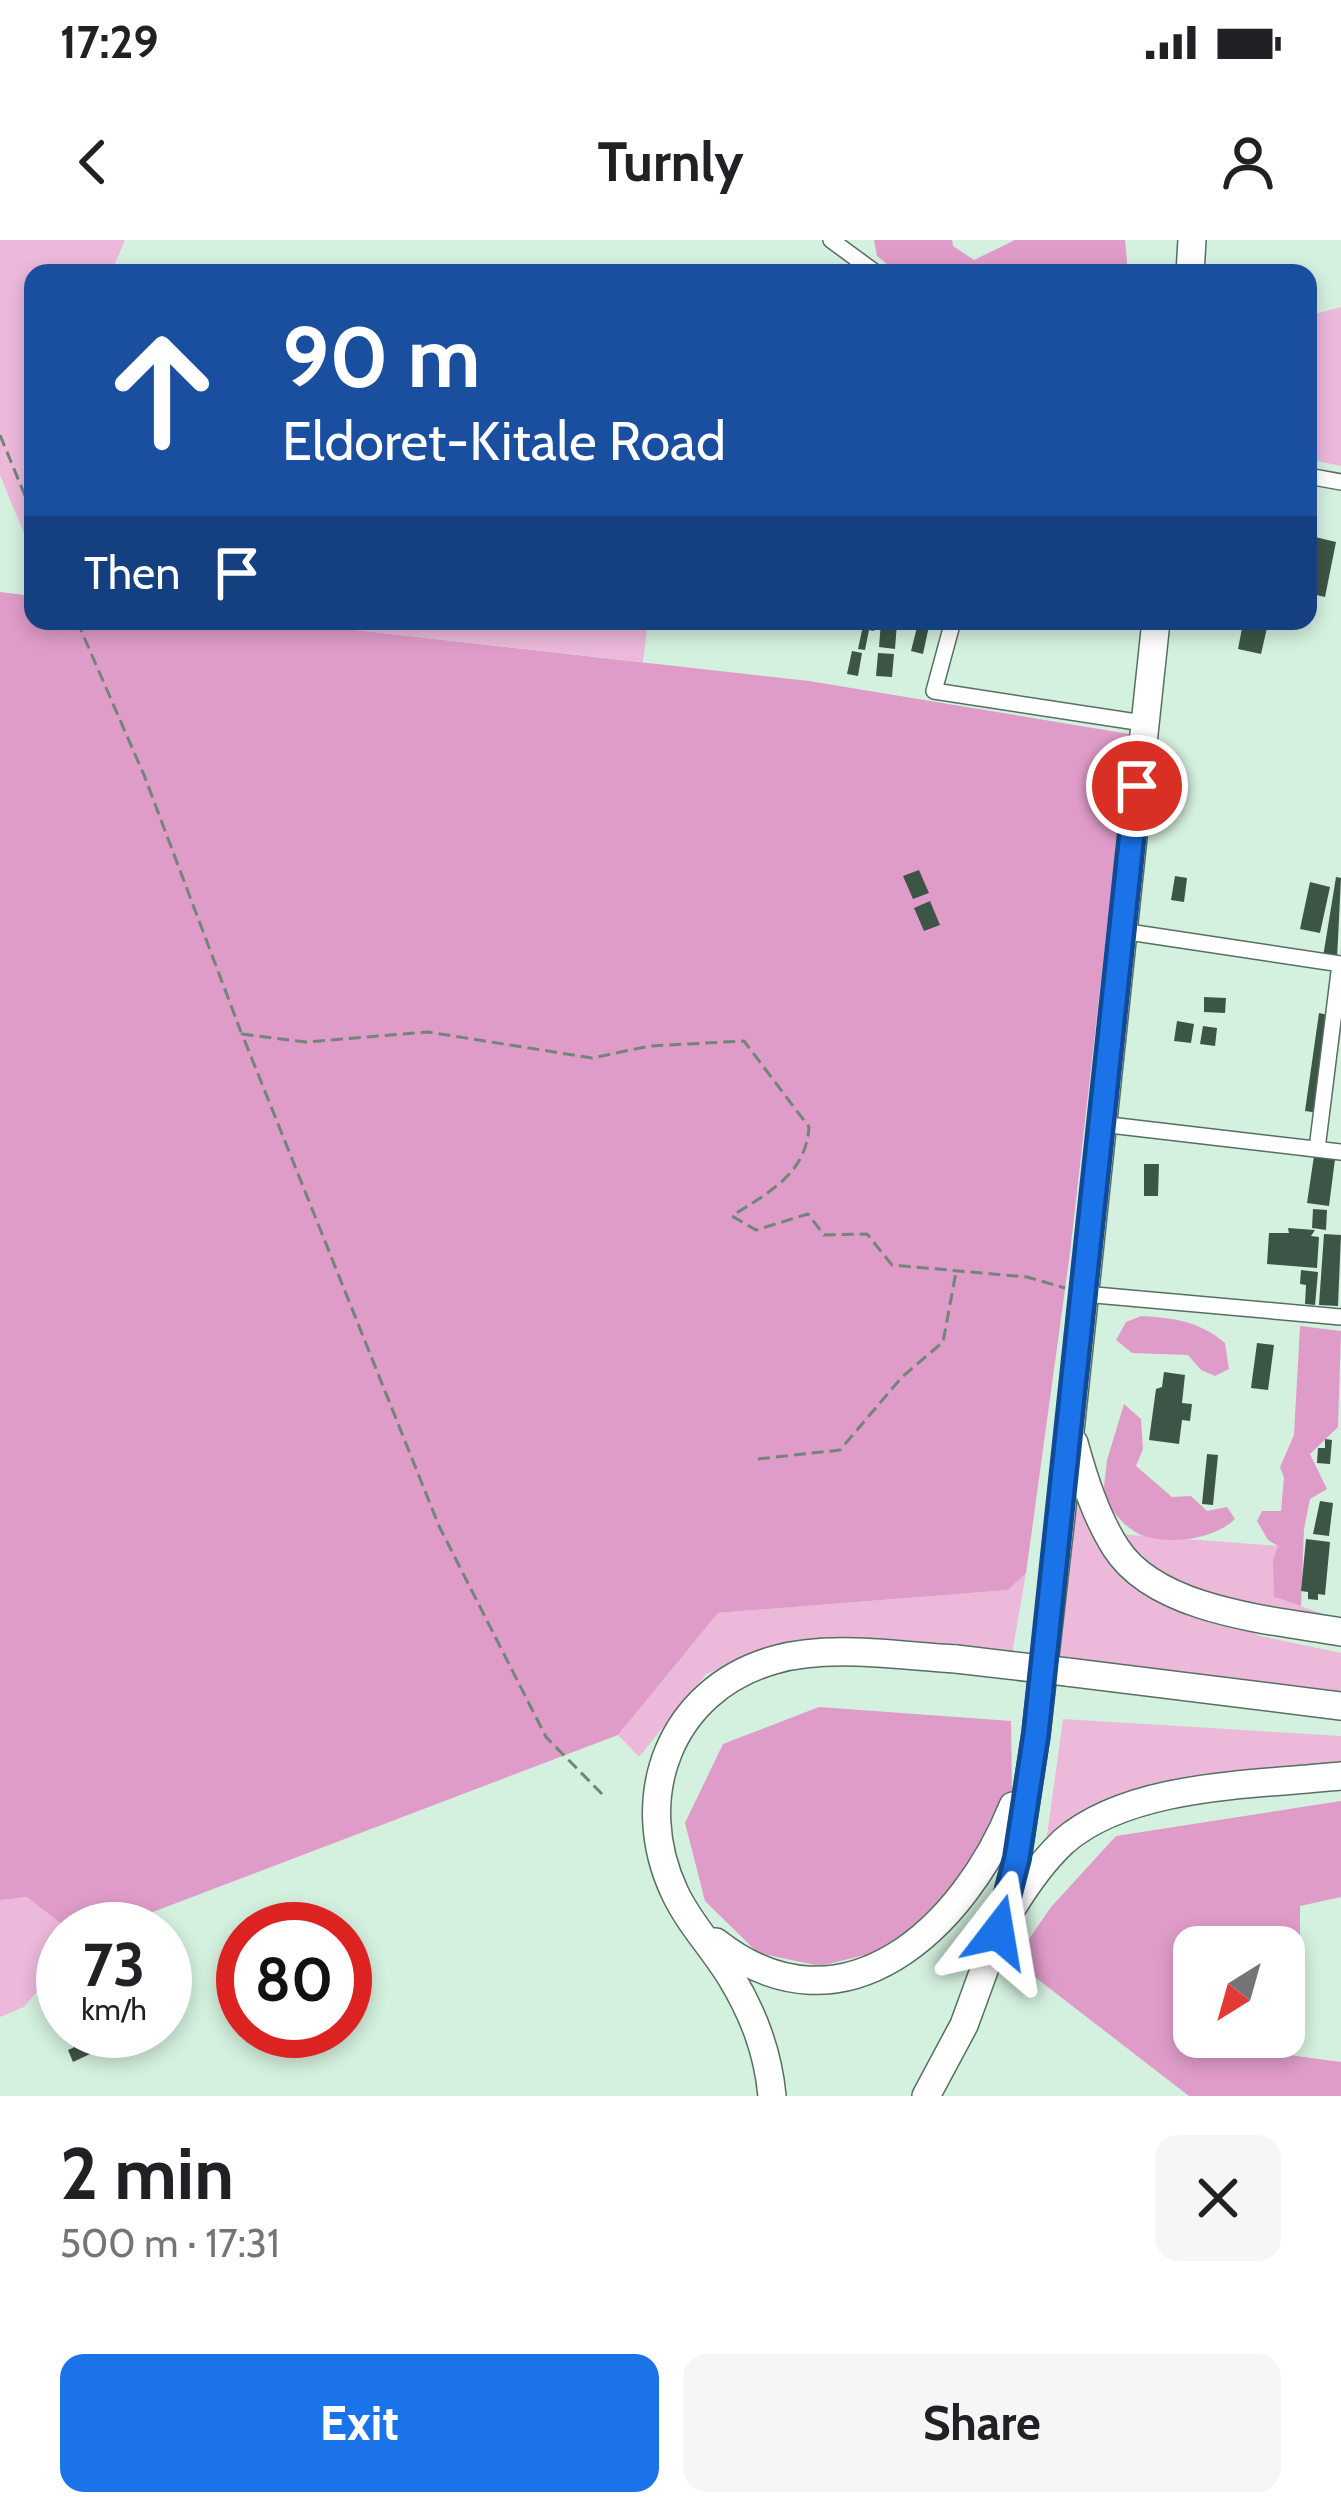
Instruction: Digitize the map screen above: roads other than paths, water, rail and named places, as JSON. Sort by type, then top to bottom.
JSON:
[{"type":"highway","points":[[926,2096],[964,2025],[998,1932],[1017,1858],[1036,1734],[1155,630]]},
{"type":"highway","points":[[1069,1428],[1086,1487],[1118,1552],[1153,1582],[1196,1604],[1341,1632]]},
{"type":"highway","points":[[772,2096],[769,2062],[758,2026],[676,1896],[658,1851],[654,1808],[675,1735],[701,1702],[734,1676],[776,1660],[822,1653],[956,1659],[1341,1706]]},
{"type":"highway","points":[[697,1928],[748,1964],[799,1977],[865,1973],[906,1952],[932,1932],[982,1871],[1012,1808],[1036,1734]]},
{"type":"highway","points":[[998,1932],[1028,1883],[1065,1840],[1116,1811],[1178,1793],[1341,1776]]},
{"type":"street","points":[[831,240],[864,264]]},
{"type":"street","points":[[951,630],[934,691],[1143,722]]},
{"type":"street","points":[[1122,931],[1341,964],[1317,1149]]},
{"type":"street","points":[[1101,1124],[1341,1152]]},
{"type":"street","points":[[1084,1294],[1341,1317]]}]
